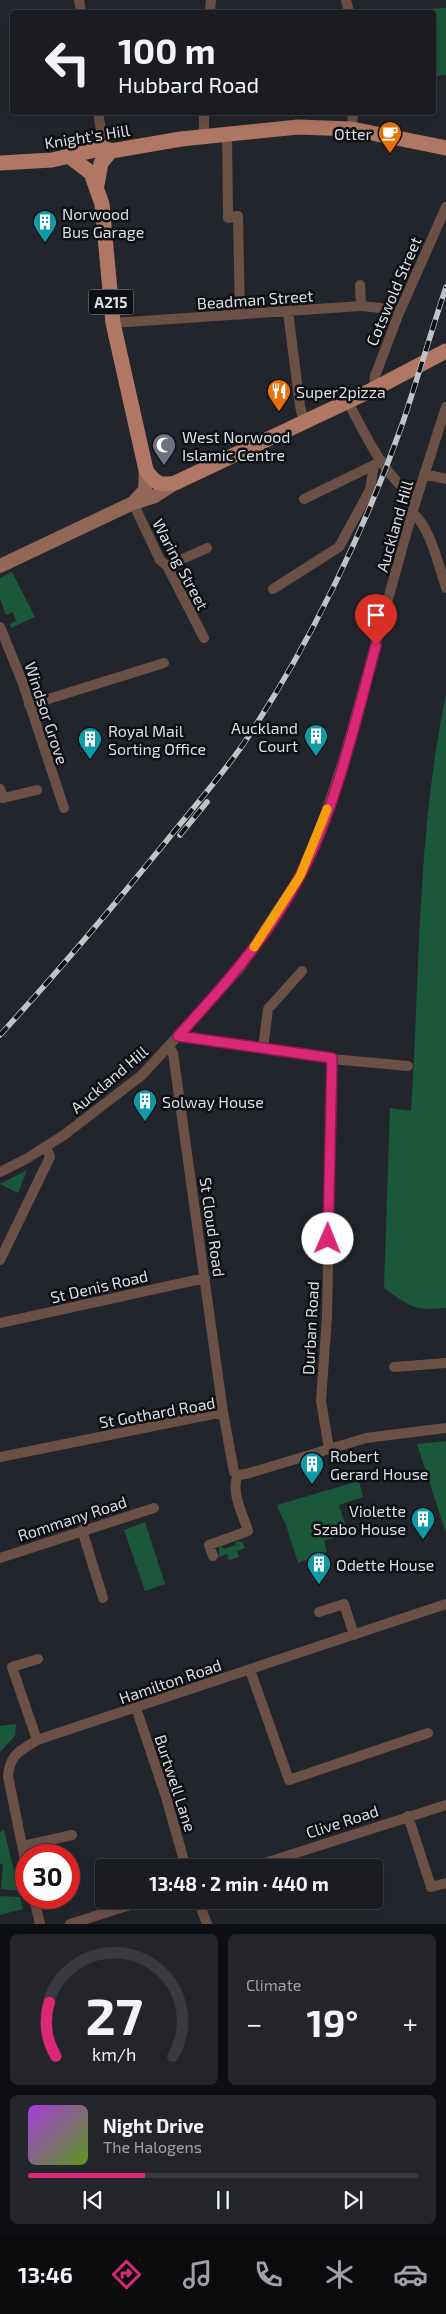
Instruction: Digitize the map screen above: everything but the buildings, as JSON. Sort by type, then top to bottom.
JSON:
[{"type":"main road","name":"Knight's Hill","points":[[0,163],[33,162],[70,157],[82,152],[298,126],[352,129],[446,148]]},
{"type":"main road","name":"A215","points":[[97,185],[101,164],[108,150]]},
{"type":"main road","name":"A215","points":[[70,157],[85,167],[97,185],[102,204],[113,323],[146,470]]},
{"type":"main road","points":[[0,566],[133,503],[156,496],[175,483],[348,402],[446,351]]},
{"type":"main road","points":[[146,470],[156,483],[165,485],[175,483]]},
{"type":"main road","points":[[133,503],[145,490],[146,470]]},
{"type":"street","points":[[99,115],[108,150]]},
{"type":"street","points":[[204,115],[204,136]]},
{"type":"street","points":[[352,129],[353,115]]},
{"type":"street","points":[[227,134],[228,218],[238,216],[240,315]]},
{"type":"street","name":"Cotswold Street","points":[[374,389],[375,376],[399,313],[446,207]]},
{"type":"street","points":[[360,285],[361,306]]},
{"type":"street","name":"Beadman Street","points":[[113,323],[361,306],[381,308],[399,313]]},
{"type":"street","points":[[288,312],[300,406],[304,422]]},
{"type":"street","points":[[348,402],[378,463],[401,488],[416,499]]},
{"type":"street","name":"Auckland Hill","points":[[0,1172],[46,1147],[130,1085],[169,1046],[240,968],[293,887],[320,830],[344,758],[416,499],[446,407]]},
{"type":"street","points":[[304,499],[378,463]]},
{"type":"street","points":[[273,589],[339,547],[370,490],[378,463]]},
{"type":"street","points":[[424,474],[446,479]]},
{"type":"street","name":"Waring Street","points":[[133,503],[160,560],[167,566],[204,638]]},
{"type":"street","points":[[412,513],[419,518],[426,530],[446,588]]},
{"type":"street","points":[[167,566],[208,548]]},
{"type":"street","name":"Windsor Grove","points":[[0,627],[4,648],[29,705],[64,808]]},
{"type":"street","points":[[29,705],[164,663]]},
{"type":"street","points":[[0,789],[3,798],[37,790]]},
{"type":"street","points":[[263,1048],[268,1009],[302,971]]},
{"type":"street","points":[[178,1036],[332,1058],[408,1066]]},
{"type":"street","name":"St Cloud Road","points":[[169,1046],[173,1053],[223,1412]]},
{"type":"street","name":"Durban Road","points":[[329,1449],[321,1401],[327,1316],[332,1058]]},
{"type":"street","points":[[0,1260],[48,1162],[50,1154],[46,1147]]},
{"type":"street","name":"St Denis Road","points":[[0,1323],[205,1278]]},
{"type":"street","points":[[394,1367],[446,1364]]},
{"type":"street","name":"St Gothard Road","points":[[0,1457],[223,1412],[231,1465],[238,1475],[235,1481],[236,1489],[248,1531],[209,1544],[213,1556]]},
{"type":"street","points":[[238,1475],[366,1438],[446,1428]]},
{"type":"street","name":"Rommany Road","points":[[0,1558],[154,1508]]},
{"type":"street","points":[[82,1530],[103,1598]]},
{"type":"street","points":[[319,1612],[344,1604],[354,1635]]},
{"type":"street","name":"Hamilton Road","points":[[23,1844],[8,1776],[9,1762],[19,1752],[37,1740],[446,1604]]},
{"type":"street","points":[[37,1740],[12,1667],[38,1659]]},
{"type":"street","points":[[250,1670],[290,1780],[428,1733]]},
{"type":"street","name":"Burtwell Lane","points":[[136,1708],[166,1797],[183,1859]]},
{"type":"street","name":"Clive Road","points":[[276,1859],[446,1805]]},
{"type":"street","points":[[408,1816],[431,1887],[446,1883]]},
{"type":"street","points":[[32,1844],[72,1835]]},
{"type":"street","points":[[37,1909],[40,1924]]},
{"type":"street","points":[[70,1924],[118,1909]]},
{"type":"street","points":[[201,1909],[207,1924]]},
{"type":"green space","points":[[446,8],[446,75],[436,76],[436,10],[429,9]]},
{"type":"green space","points":[[12,572],[35,617],[11,628],[10,624],[16,621],[13,612],[6,615],[0,599],[0,578]]},
{"type":"green space","points":[[446,695],[446,1308],[426,1309],[406,1303],[384,1288],[390,1108],[411,1111],[425,850],[437,746]]},
{"type":"green space","points":[[27,1170],[18,1193],[0,1184]]},
{"type":"green space","points":[[446,1441],[446,1533],[417,1444]]},
{"type":"green space","points":[[359,1481],[363,1497],[339,1505],[348,1533],[324,1541],[327,1552],[298,1563],[285,1522],[303,1516],[284,1522],[277,1505]]},
{"type":"green space","points":[[145,1522],[165,1584],[145,1591],[124,1530]]},
{"type":"green space","points":[[235,1542],[242,1542],[245,1548],[237,1551],[239,1557],[229,1560],[227,1554],[219,1557],[219,1547],[222,1546],[224,1549],[236,1545]]},
{"type":"green space","points":[[16,1724],[15,1736],[0,1752],[0,1726]]},
{"type":"green space","points":[[4,1830],[15,1875],[15,1891],[1,1889],[3,1865],[0,1864],[0,1832]]},
{"type":"green space","points":[[0,1896],[15,1897],[15,1909],[23,1909],[0,1915]]},
{"type":"railway","points":[[0,1035],[84,941],[205,794],[235,756],[268,706],[333,587],[371,504],[403,422],[446,287]]},
{"type":"railway","points":[[180,835],[207,802]]},
{"type":"slow traffic","points":[[254,947],[300,876],[327,809]]},
{"type":"place","name":"Otter","points":[[390,154]]},
{"type":"place","name":"Norwood Bus Garage","points":[[45,243]]},
{"type":"place","name":"Super2pizza","points":[[279,412]]},
{"type":"place","name":"West Norwood Islamic Centre","points":[[164,466]]},
{"type":"place","name":"Auckland Court","points":[[316,757]]},
{"type":"place","name":"Royal Mail Sorting Office","points":[[90,760]]},
{"type":"place","name":"Solway House","points":[[145,1122]]},
{"type":"place","name":"Robert Gerard House","points":[[312,1485]]},
{"type":"place","name":"Violette Szabo House","points":[[423,1540]]},
{"type":"place","name":"Odette House","points":[[319,1585]]},
{"type":"route","points":[[328,1239],[332,1058],[186,1039],[178,1036],[240,968],[300,876],[320,830],[344,758],[376,645]]}]
